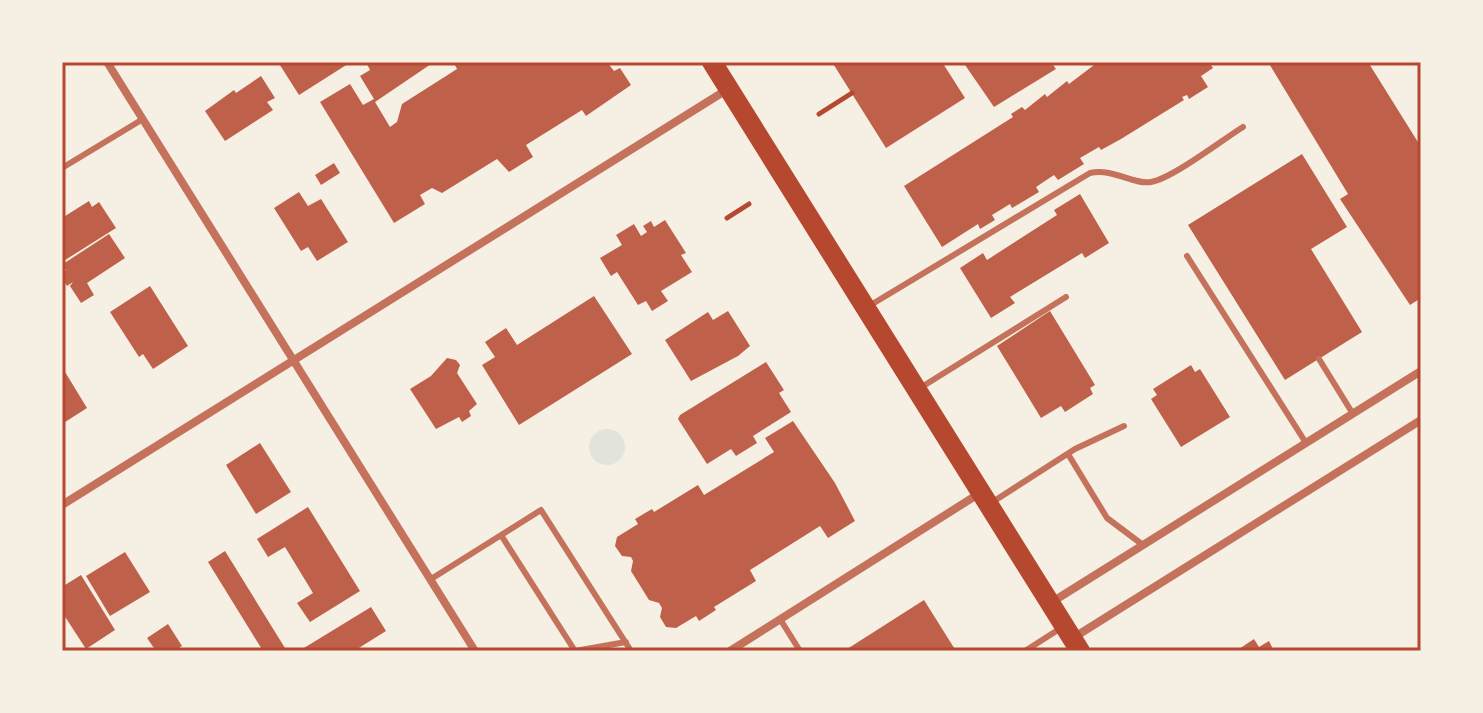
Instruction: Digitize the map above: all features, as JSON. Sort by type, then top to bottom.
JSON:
[{"type":"main road","points":[[712,62],[1072,638]]},
{"type":"street","points":[[107,62],[475,651]]},
{"type":"street","points":[[62,505],[728,88]]},
{"type":"street","points":[[1050,603],[1421,371]]},
{"type":"street","points":[[1072,638],[1421,420]]},
{"type":"street","points":[[730,651],[985,498]]},
{"type":"lane","points":[[62,168],[143,119]]},
{"type":"lane","points":[[865,308],[1090,173],[1100,171],[1152,182],[1243,127]]},
{"type":"lane","points":[[1187,256],[1306,443]]},
{"type":"lane","points":[[917,390],[1066,297]]},
{"type":"lane","points":[[1319,359],[1353,414]]},
{"type":"lane","points":[[985,498],[1124,426]]},
{"type":"lane","points":[[1068,454],[1107,518],[1143,545]]},
{"type":"lane","points":[[431,579],[541,510],[631,651]]},
{"type":"lane","points":[[501,535],[575,651],[626,642]]},
{"type":"lane","points":[[780,619],[800,651]]},
{"type":"lane","points":[[1025,651],[1072,638]]},
{"type":"path","points":[[819,114],[852,93]]},
{"type":"path","points":[[727,218],[749,204]]},
{"type":"shaded area","points":[[607,429],[620,434],[625,447],[620,460],[607,465],[594,460],[589,447],[594,434]]},
{"type":"building","points":[[278,62],[351,62],[299,95]]},
{"type":"building","points":[[366,62],[434,62],[375,102],[390,127],[397,122],[402,104],[457,69],[455,65],[459,62],[607,62],[614,71],[620,68],[631,85],[586,116],[582,110],[526,145],[533,157],[509,172],[497,159],[442,193],[432,188],[420,195],[425,204],[394,223],[320,102],[350,84],[363,105],[374,99],[360,76],[370,70]]},
{"type":"building","points":[[832,62],[942,62],[965,98],[886,148]]},
{"type":"building","points":[[963,62],[1051,62],[1056,69],[994,107]]},
{"type":"building","points":[[1098,62],[1209,62],[1213,68],[1201,76],[1208,87],[1189,99],[1187,95],[1182,97],[1184,100],[1121,139],[1080,158],[1084,164],[1058,180],[1054,175],[1036,187],[1039,192],[1012,208],[1010,204],[992,215],[995,220],[980,229],[978,224],[942,247],[904,186],[1013,117],[1011,114],[1022,107],[1025,110],[1067,81],[1069,84]]},
{"type":"building","points":[[1268,62],[1368,62],[1421,147],[1421,298],[1410,305],[1340,199],[1348,194]]},
{"type":"building","points":[[261,76],[275,98],[267,102],[273,110],[225,141],[205,111],[234,90],[236,93]]},
{"type":"building","points":[[1302,154],[1347,227],[1311,249],[1362,332],[1285,380],[1188,225]]},
{"type":"building","points":[[334,163],[340,173],[321,185],[315,175]]},
{"type":"building","points":[[299,192],[308,206],[321,199],[348,242],[317,261],[308,247],[301,251],[274,208]]},
{"type":"building","points":[[1080,194],[1109,243],[1085,258],[1082,253],[1010,297],[1015,303],[991,318],[960,268],[983,253],[987,260],[1057,215],[1054,210]]},
{"type":"building","points":[[89,201],[92,207],[99,202],[116,228],[62,262],[62,218]]},
{"type":"building","points":[[665,220],[686,253],[681,255],[692,272],[661,291],[668,301],[652,311],[646,301],[638,305],[617,272],[611,276],[600,258],[622,245],[616,235],[634,224],[641,236],[647,232],[643,226],[651,221],[654,227]]},
{"type":"building","points":[[109,234],[125,258],[87,283],[94,295],[81,303],[70,286],[73,282],[67,286],[62,278],[66,270],[63,264]]},
{"type":"building","points":[[150,286],[188,346],[153,369],[143,354],[139,357],[110,312]]},
{"type":"building","points":[[594,296],[632,354],[519,425],[482,365],[495,357],[485,342],[506,328],[517,345]]},
{"type":"building","points":[[728,311],[750,346],[738,356],[691,381],[665,340],[708,312],[713,320]]},
{"type":"building","points":[[1050,311],[1095,385],[1090,388],[1093,394],[1065,412],[1061,406],[1041,418],[997,346]]},
{"type":"building","points":[[447,358],[456,360],[460,365],[457,373],[477,404],[469,411],[471,416],[462,422],[459,417],[436,429],[410,389],[431,376]]},
{"type":"building","points":[[766,362],[784,390],[779,393],[791,412],[753,436],[757,443],[736,456],[731,449],[707,464],[678,419],[680,415]]},
{"type":"building","points":[[1191,365],[1195,372],[1200,369],[1230,417],[1181,447],[1151,399],[1157,395],[1153,389]]},
{"type":"building","points":[[62,367],[87,408],[62,424]]},
{"type":"building","points":[[793,421],[835,483],[855,521],[828,538],[820,526],[750,570],[756,581],[714,607],[716,610],[699,621],[696,616],[676,628],[666,627],[660,617],[662,608],[659,603],[649,600],[631,571],[631,557],[622,556],[615,546],[617,537],[638,524],[635,519],[652,509],[654,512],[698,485],[704,495],[774,452],[765,438]]},
{"type":"building","points":[[260,443],[291,492],[256,514],[226,465]]},
{"type":"building","points":[[308,507],[360,591],[310,622],[297,603],[313,593],[285,547],[268,557],[257,539]]},
{"type":"building","points":[[225,551],[285,648],[280,651],[263,651],[208,562]]},
{"type":"building","points":[[125,552],[150,592],[110,616],[86,576]]},
{"type":"building","points":[[81,575],[115,630],[86,649],[62,612],[62,579],[65,585]]},
{"type":"building","points":[[924,600],[956,651],[844,651]]},
{"type":"building","points":[[371,607],[386,631],[354,651],[299,651]]},
{"type":"building","points":[[168,624],[182,646],[174,651],[156,651],[147,638]]},
{"type":"building","points":[[1254,639],[1259,647],[1269,641],[1274,651],[1236,651]]}]
